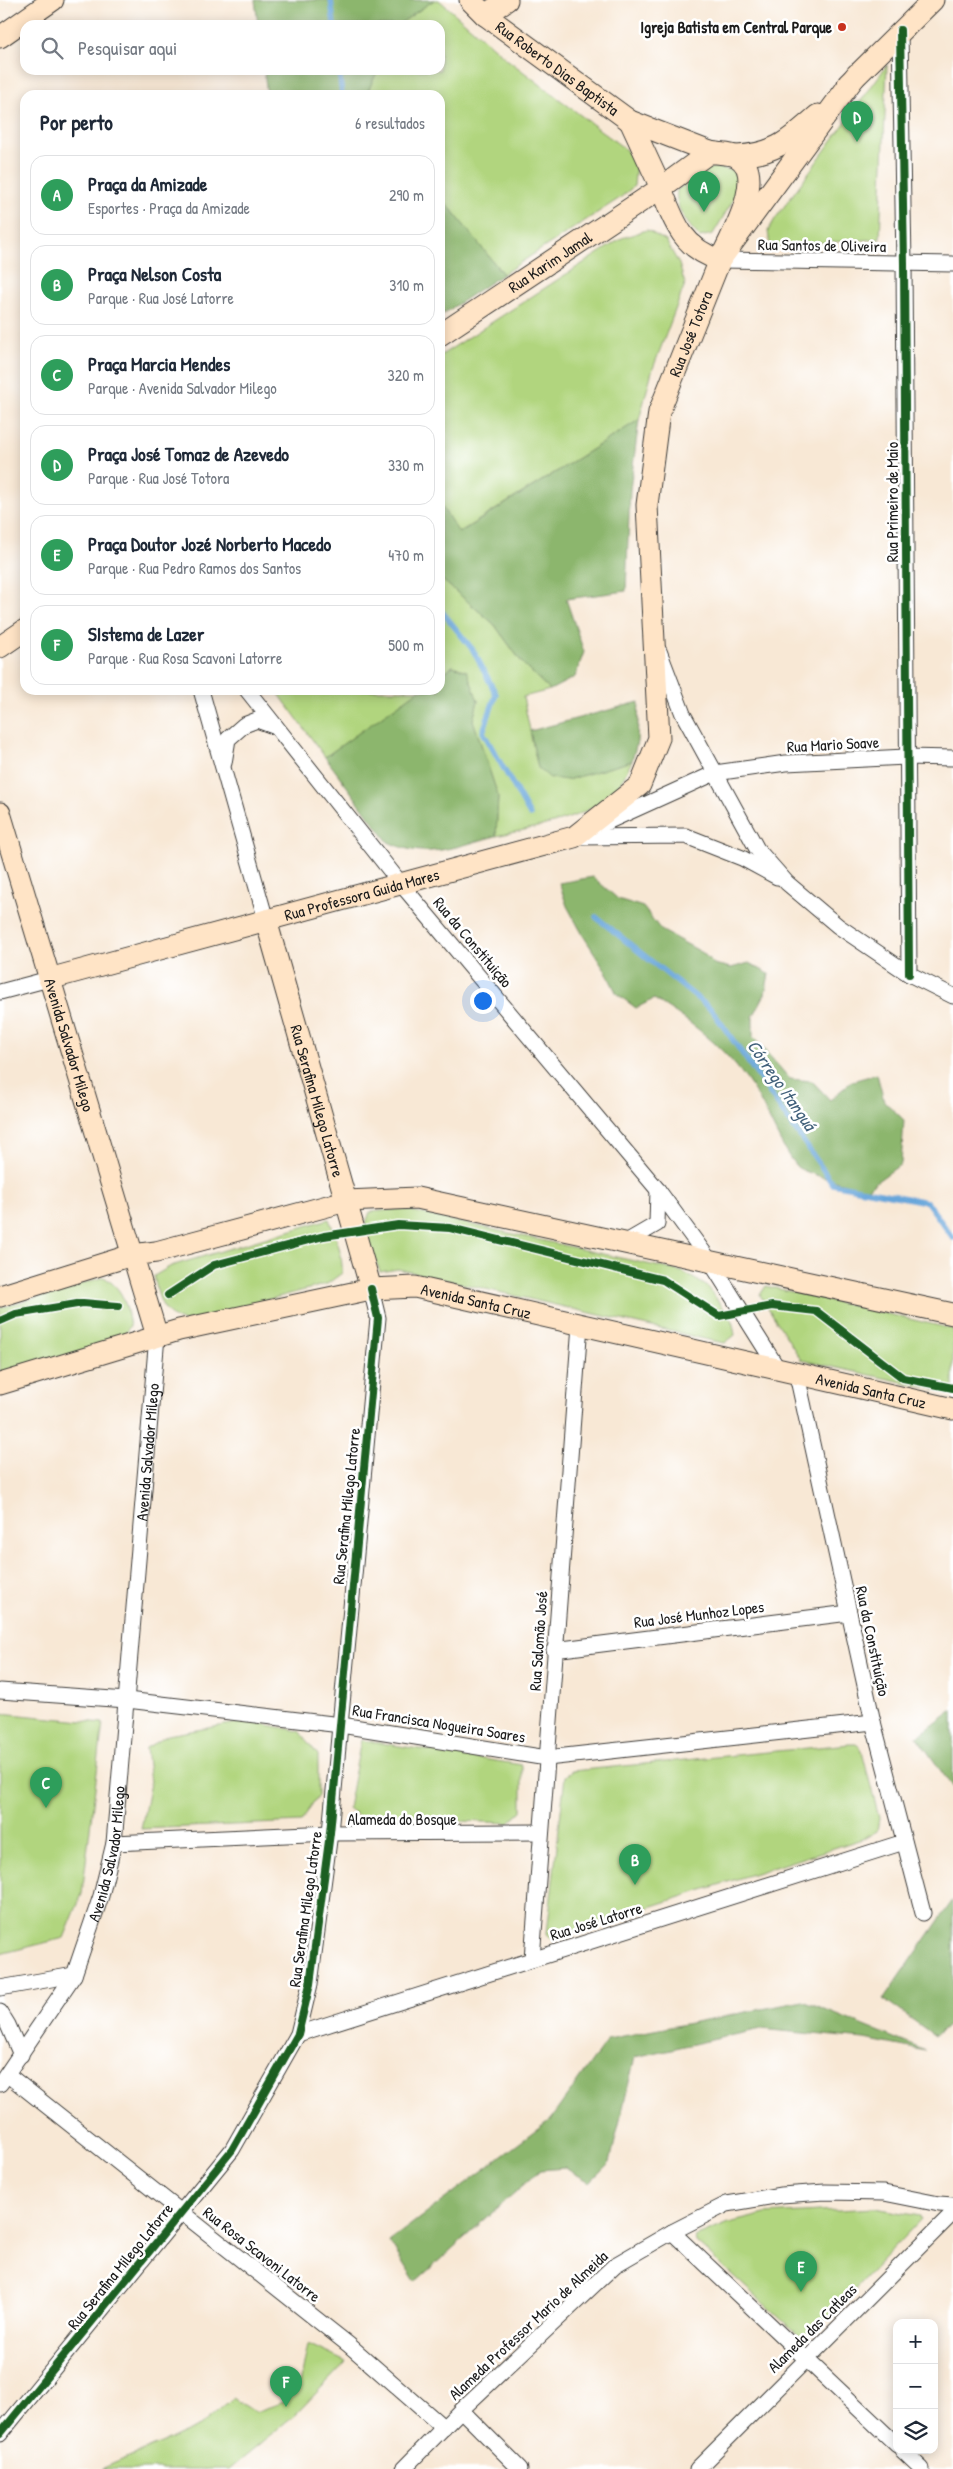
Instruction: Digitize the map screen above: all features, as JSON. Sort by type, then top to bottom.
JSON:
[{"type":"main road","points":[[24,20],[53,0]]},
{"type":"main road","name":"Rua Roberto Dias Baptista","points":[[470,0],[485,15],[630,121],[710,152],[737,156]]},
{"type":"main road","points":[[485,15],[507,0]]},
{"type":"main road","name":"Rua José Totora","points":[[737,156],[759,155],[782,146],[819,114],[900,30],[933,0]]},
{"type":"main road","points":[[0,37],[20,23]]},
{"type":"main road","name":"Rua José Totora","points":[[574,837],[640,785],[659,738],[647,505],[659,412],[720,260],[857,74]]},
{"type":"main road","name":"Rua Roberto Dias Baptista","points":[[630,121],[661,188],[674,223],[692,246],[704,255],[720,260]]},
{"type":"main road","name":"Rua Karim Jamal","points":[[445,332],[661,188],[710,152]]},
{"type":"main road","points":[[720,260],[749,192],[748,172],[737,156]]},
{"type":"main road","points":[[0,647],[20,633]]},
{"type":"main road","name":"Avenida Salvador Milego","points":[[0,813],[157,1336]]},
{"type":"main road","name":"Rua Professora Guida Mares","points":[[49,979],[574,837]]},
{"type":"main road","name":"Rua Serafina Milego Latorre","points":[[266,920],[371,1289]]},
{"type":"main road","points":[[0,1296],[132,1256],[156,1252],[346,1201],[417,1198],[953,1314]]},
{"type":"main road","name":"Avenida Santa Cruz","points":[[0,1384],[157,1336],[371,1289],[415,1287],[953,1410]]},
{"type":"street","name":"Rua Primeiro de Maio","points":[[900,30],[904,264],[909,974]]},
{"type":"street","name":"Rua Santos de Oliveira","points":[[720,260],[953,264]]},
{"type":"street","name":"Rua José Totora","points":[[654,636],[683,714],[757,848],[787,883]]},
{"type":"street","name":"Rua Serafina Milego Latorre","points":[[202,695],[266,920]]},
{"type":"street","name":"Rua da Constituição","points":[[251,695],[401,884],[658,1190],[788,1372],[849,1613],[872,1722],[923,1913]]},
{"type":"street","points":[[224,769],[228,739],[244,725],[257,720],[277,728]]},
{"type":"street","name":"Rua Mario Soave","points":[[715,773],[786,763],[906,757],[953,758]]},
{"type":"street","name":"Rua Professora Guida Mares","points":[[574,837],[715,773]]},
{"type":"street","points":[[574,837],[686,836],[742,858],[787,883],[838,926],[909,974],[953,996]]},
{"type":"street","name":"Rua Professora Guida Mares","points":[[0,992],[49,979]]},
{"type":"street","points":[[626,1242],[657,1224],[658,1190]]},
{"type":"street","name":"Rua Serafina Milego Latorre","points":[[0,2434],[182,2214],[232,2150],[298,2034],[310,1984],[330,1832],[341,1725],[349,1615],[378,1318],[371,1289]]},
{"type":"street","name":"Rua Salomão José","points":[[532,1960],[580,1325]]},
{"type":"street","name":"Avenida Salvador Milego","points":[[4,2080],[74,1975],[101,1896],[114,1843],[157,1336]]},
{"type":"street","name":"Rua José Munhoz Lopes","points":[[554,1650],[849,1613]]},
{"type":"street","name":"Rua Francisca Nogueira Soares","points":[[0,1691],[127,1700],[341,1725],[547,1758],[872,1722]]},
{"type":"street","name":"Alameda do Bosque","points":[[114,1843],[330,1832],[541,1832]]},
{"type":"street","name":"Rua José Latorre","points":[[298,2034],[904,1842]]},
{"type":"street","points":[[0,1988],[74,1975]]},
{"type":"street","points":[[0,2012],[21,2055]]},
{"type":"street","name":"Rua Rosa Scavoni Latorre","points":[[4,2080],[182,2214],[349,2345],[444,2428]]},
{"type":"street","name":"Alameda Professor Mario de Almeida","points":[[402,2469],[461,2410],[615,2266],[672,2232],[727,2204],[781,2195],[825,2192],[884,2193],[939,2204],[953,2204]]},
{"type":"street","name":"Alameda das Catleas","points":[[697,2469],[953,2213]]},
{"type":"street","points":[[672,2232],[893,2441]]},
{"type":"street","points":[[461,2410],[520,2469]]},
{"type":"street","points":[[906,2454],[922,2469]]},
{"type":"green space","points":[[255,0],[434,0],[405,20],[257,20]]},
{"type":"green space","points":[[434,0],[439,0],[508,60],[625,149],[636,162],[634,186],[620,198],[503,274],[445,204],[445,90],[368,90],[376,75],[445,75],[445,20],[405,20]]},
{"type":"green space","points":[[887,65],[880,239],[770,246],[768,231],[775,219]]},
{"type":"green space","points":[[265,75],[376,75],[368,90],[266,90]]},
{"type":"green space","points":[[714,167],[735,171],[741,182],[738,192],[713,234],[700,237],[687,222],[680,210],[677,190],[705,170]]},
{"type":"green space","points":[[445,204],[450,208],[503,274],[445,313]]},
{"type":"green space","points":[[647,230],[666,241],[679,264],[685,284],[652,371],[639,420],[458,533],[445,512],[445,353],[622,238]]},
{"type":"green space","points":[[639,420],[630,490],[626,591],[566,599],[584,652],[575,677],[550,690],[523,664],[494,624],[445,582],[445,512],[459,533]]},
{"type":"green space","points":[[445,582],[494,624],[523,664],[550,690],[523,697],[538,768],[567,780],[632,761],[621,782],[610,795],[597,805],[581,813],[547,825],[496,836],[498,796],[473,720],[478,701],[466,671],[453,666],[445,672]]},
{"type":"green space","points":[[453,666],[467,671],[478,701],[473,720],[498,796],[496,836],[442,850],[429,851],[402,848],[388,842],[325,757],[412,695],[445,695],[445,672]]},
{"type":"green space","points":[[280,695],[412,695],[325,757]]},
{"type":"green space","points":[[639,702],[637,742],[632,761],[567,780],[550,778],[538,768],[530,731]]},
{"type":"green space","points":[[593,877],[618,899],[643,907],[661,930],[703,953],[714,964],[731,968],[749,963],[769,974],[765,994],[753,1017],[753,1037],[790,1079],[812,1081],[830,1100],[852,1081],[877,1074],[884,1101],[904,1120],[901,1164],[865,1190],[818,1176],[797,1167],[786,1152],[756,1094],[724,1052],[684,1018],[654,999],[636,1008],[617,994],[604,968],[567,906],[559,883]]},
{"type":"green space","points":[[402,1209],[683,1272],[708,1287],[732,1320],[735,1335],[725,1343],[398,1269],[380,1272],[364,1228],[370,1212]]},
{"type":"green space","points":[[329,1219],[340,1252],[342,1273],[327,1284],[185,1322],[171,1315],[162,1305],[154,1276],[171,1266]]},
{"type":"green space","points":[[104,1277],[120,1292],[127,1310],[130,1326],[118,1343],[0,1376],[0,1308]]},
{"type":"green space","points":[[766,1286],[953,1329],[953,1393],[801,1360],[760,1295]]},
{"type":"green space","points":[[953,1710],[953,1788],[917,1737]]},
{"type":"green space","points":[[0,1713],[103,1723],[82,1894],[64,1938],[0,1954]]},
{"type":"green space","points":[[248,1721],[299,1731],[318,1755],[318,1795],[301,1822],[141,1829],[150,1783],[146,1748],[168,1735]]},
{"type":"green space","points":[[361,1740],[522,1765],[522,1811],[509,1823],[360,1817],[348,1808]]},
{"type":"green space","points":[[856,1744],[861,1748],[879,1818],[877,1831],[865,1838],[550,1939],[547,1933],[565,1776],[572,1771]]},
{"type":"green space","points":[[953,1900],[953,2021],[935,2036],[884,1999]]},
{"type":"green space","points":[[803,2001],[926,2051],[864,2039],[761,2029],[635,2057],[610,2162],[590,2182],[565,2168],[540,2170],[415,2282],[389,2241],[550,2120],[608,2039]]},
{"type":"green space","points":[[875,2208],[920,2216],[921,2219],[805,2341],[696,2242],[695,2237],[729,2223],[765,2214]]},
{"type":"green space","points":[[308,2344],[346,2362],[298,2412],[229,2469],[101,2469],[200,2426],[233,2398],[255,2412],[284,2402],[301,2380]]},
{"type":"waterway","name":"Córrego Itanguá","points":[[331,0],[333,20]]},
{"type":"waterway","name":"Córrego Itanguá","points":[[340,75],[341,90]]},
{"type":"waterway","name":"Córrego Itanguá","points":[[445,615],[473,650],[496,694],[483,732],[530,815]]},
{"type":"waterway","name":"Córrego Itanguá","points":[[596,917],[712,1010],[833,1184],[927,1202],[953,1238]]},
{"type":"cycle path","points":[[900,30],[904,264],[909,974]]},
{"type":"cycle path","points":[[168,1295],[214,1265],[324,1236],[398,1225],[450,1228],[663,1280],[719,1316],[772,1306],[816,1311],[903,1378],[953,1388]]},
{"type":"cycle path","points":[[0,2434],[232,2150],[298,2034],[310,1984],[330,1833],[378,1318],[371,1289]]},
{"type":"cycle path","points":[[0,1321],[16,1314],[83,1303],[118,1306]]},
{"type":"place","name":"Igreja Batista em Central Parque","points":[[842,27]]},
{"type":"place","name":"Praça José Tomaz de Azevedo","points":[[857,142]]},
{"type":"place","name":"Praça da Amizade","points":[[704,212]]},
{"type":"place","name":"Praça Marcia Mendes","points":[[46,1808]]},
{"type":"place","name":"Praça Nelson Costa","points":[[635,1885]]},
{"type":"place","name":"Praça Doutor Jozé Norberto Macedo","points":[[801,2292]]},
{"type":"place","name":"SIstema de Lazer","points":[[286,2407]]}]
